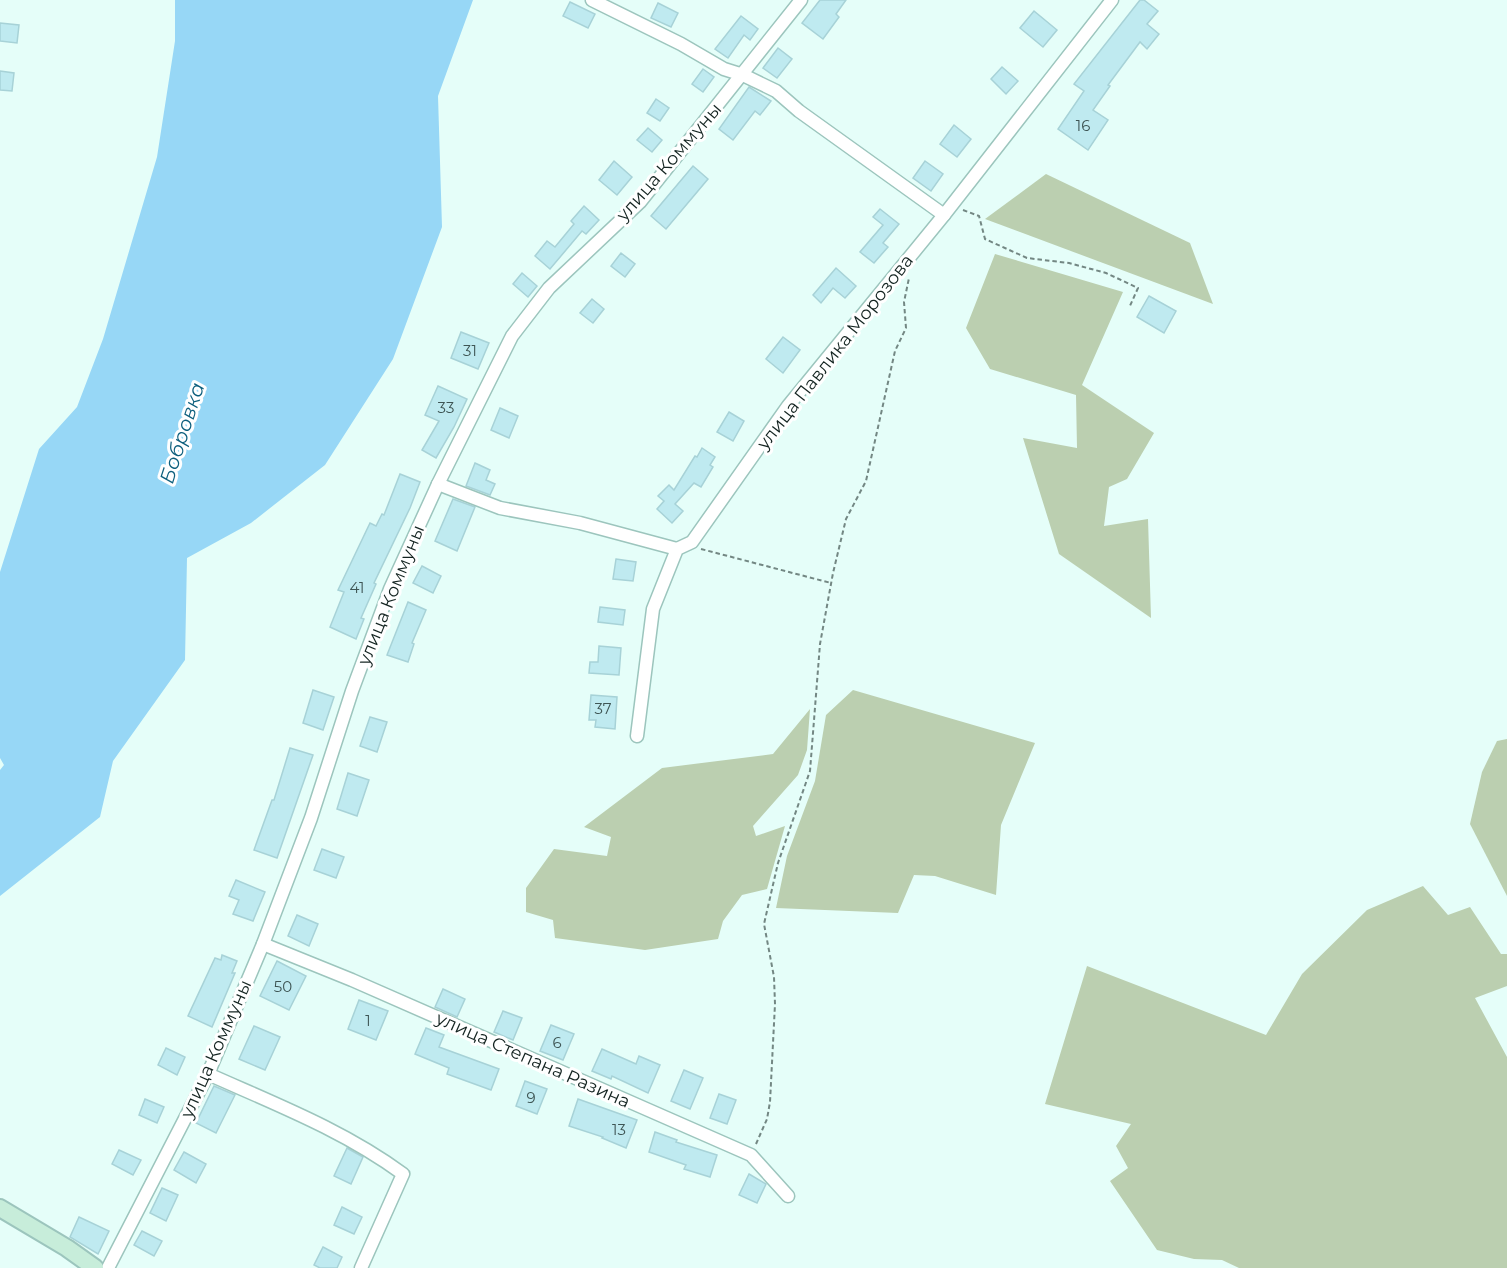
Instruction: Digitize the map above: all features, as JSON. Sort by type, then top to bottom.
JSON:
[{"type":"street","points":[[592,0],[681,44],[724,69],[743,75],[776,91],[799,111],[947,210]]},
{"type":"street","name":"улица Коммуны","points":[[108,1268],[208,1074],[263,944],[310,818],[352,691],[390,589],[438,484],[512,336],[549,288],[640,202],[801,0]]},
{"type":"street","name":"улица Павлика Морозова","points":[[692,542],[788,406],[947,210],[1112,0]]},
{"type":"street","points":[[438,484],[500,507],[580,523],[676,549],[692,542]]},
{"type":"street","points":[[637,736],[653,609],[676,549]]},
{"type":"street","name":"улица Степана Разина","points":[[263,944],[352,980],[751,1155],[788,1196]]},
{"type":"street","points":[[208,1074],[332,1129],[373,1152],[403,1174],[361,1268]]},
{"type":"street","points":[[0,1208],[67,1248],[95,1268]]},
{"type":"path","points":[[947,210],[979,216],[985,238],[1027,258],[1069,263],[1097,270],[1138,288],[1129,308]]},
{"type":"path","points":[[751,1155],[767,1119],[770,1102],[775,1004],[774,977],[764,924],[778,863],[810,771],[820,644],[831,583],[846,519],[866,481],[895,351],[906,328],[904,302],[915,250]]},
{"type":"path","points":[[692,542],[700,549],[831,583]]},
{"type":"green space","points":[[1046,174],[1190,243],[1213,304],[985,219]]},
{"type":"green space","points":[[995,254],[1123,292],[1082,385],[1154,433],[1127,479],[1109,487],[1104,526],[1148,519],[1151,618],[1059,554],[1023,438],[1077,448],[1076,395],[990,369],[966,328]]},
{"type":"green space","points":[[853,690],[1035,743],[1001,825],[996,895],[935,876],[914,875],[898,913],[776,908],[787,856],[815,781],[826,715]]},
{"type":"green space","points":[[810,709],[807,750],[798,775],[753,826],[756,836],[785,826],[767,889],[742,895],[723,921],[718,939],[645,950],[555,938],[553,920],[526,912],[526,888],[554,849],[607,856],[611,837],[584,827],[662,768],[773,754]]},
{"type":"green space","points":[[1507,739],[1507,896],[1470,824],[1482,772],[1497,741]]},
{"type":"green space","points":[[1423,886],[1448,915],[1470,907],[1501,954],[1507,954],[1507,986],[1475,998],[1507,1057],[1507,1268],[1239,1268],[1222,1260],[1194,1259],[1157,1250],[1110,1181],[1128,1168],[1116,1146],[1131,1124],[1045,1104],[1087,966],[1266,1035],[1302,974],[1367,910]]},
{"type":"water","name":"Бобровка","points":[[175,0],[473,0],[438,96],[442,227],[393,359],[325,465],[251,523],[187,558],[185,660],[113,761],[100,817],[0,896],[0,770],[4,765],[0,758],[0,572],[39,449],[77,407],[103,339],[157,157],[175,41]]},
{"type":"building","points":[[820,0],[846,0],[836,14],[839,17],[823,39],[802,23]]},
{"type":"building","points":[[1140,0],[1144,0],[1158,11],[1147,24],[1159,34],[1147,49],[1140,42],[1108,85],[1110,86],[1093,110],[1108,120],[1088,150],[1058,129],[1084,91],[1074,84]]},
{"type":"building","points":[[570,2],[595,14],[588,28],[563,16]]},
{"type":"building","points":[[658,3],[678,13],[671,27],[651,18]]},
{"type":"building","points":[[1034,11],[1057,30],[1043,47],[1020,28]]},
{"type":"building","points":[[741,16],[758,29],[750,40],[744,35],[728,58],[715,49]]},
{"type":"building","points":[[0,23],[19,25],[17,43],[0,41]]},
{"type":"building","points":[[778,48],[792,59],[777,78],[763,68]]},
{"type":"building","points":[[1002,67],[1018,81],[1006,94],[991,79]]},
{"type":"building","points":[[703,69],[714,77],[703,92],[692,84]]},
{"type":"building","points":[[0,71],[14,73],[12,91],[0,90]]},
{"type":"building","points":[[749,87],[771,101],[760,115],[755,111],[733,140],[719,129]]},
{"type":"building","points":[[656,99],[669,108],[660,121],[647,113]]},
{"type":"building","points":[[954,125],[971,139],[957,157],[940,144]]},
{"type":"building","points":[[648,128],[662,140],[652,152],[637,140]]},
{"type":"building","points":[[614,161],[632,177],[617,195],[599,180]]},
{"type":"building","points":[[925,161],[943,174],[931,191],[913,178]]},
{"type":"building","points":[[693,166],[708,179],[666,229],[651,216]]},
{"type":"building","points":[[584,206],[599,220],[586,234],[582,231],[550,269],[535,256],[547,241],[555,247],[574,224],[571,221]]},
{"type":"building","points":[[880,209],[899,224],[883,243],[888,247],[874,263],[860,252],[883,225],[873,217]]},
{"type":"building","points":[[621,253],[635,264],[625,277],[611,266]]},
{"type":"building","points":[[836,268],[856,286],[845,298],[833,288],[821,303],[813,295]]},
{"type":"building","points":[[522,273],[537,286],[528,297],[513,284]]},
{"type":"building","points":[[1149,296],[1176,311],[1164,333],[1137,317]]},
{"type":"building","points":[[592,299],[604,309],[593,323],[580,313]]},
{"type":"building","points":[[461,332],[489,343],[478,369],[451,358]]},
{"type":"building","points":[[783,337],[800,350],[783,373],[766,359]]},
{"type":"building","points":[[438,386],[467,399],[436,458],[422,450],[439,421],[425,415]]},
{"type":"building","points":[[500,408],[518,416],[509,438],[491,430]]},
{"type":"building","points":[[729,412],[744,421],[733,441],[717,432]]},
{"type":"building","points":[[702,448],[715,457],[710,465],[713,467],[701,487],[694,483],[675,504],[683,511],[672,523],[657,509],[664,501],[658,496],[669,485],[674,490]]},
{"type":"building","points":[[475,463],[490,470],[486,480],[495,484],[490,495],[466,486]]},
{"type":"building","points":[[400,474],[420,482],[374,583],[376,584],[361,618],[364,619],[356,639],[330,627],[344,592],[338,590],[370,523],[376,526],[382,514],[384,515]]},
{"type":"building","points":[[453,499],[475,507],[457,551],[435,541]]},
{"type":"building","points":[[616,559],[636,562],[633,581],[613,579]]},
{"type":"building","points":[[422,566],[441,576],[433,593],[413,583]]},
{"type":"building","points":[[408,602],[426,610],[412,643],[414,644],[408,662],[387,655]]},
{"type":"building","points":[[600,607],[625,610],[623,625],[598,622]]},
{"type":"building","points":[[599,646],[621,648],[619,675],[589,673],[590,662],[598,662]]},
{"type":"building","points":[[313,690],[334,697],[323,730],[303,723]]},
{"type":"building","points":[[591,695],[617,697],[615,729],[595,727],[596,720],[589,720]]},
{"type":"building","points":[[370,717],[387,722],[377,752],[360,746]]},
{"type":"building","points":[[290,748],[313,755],[277,858],[254,850],[272,800],[274,800]]},
{"type":"building","points":[[348,773],[369,780],[357,816],[337,809]]},
{"type":"building","points":[[322,849],[344,857],[336,878],[314,870]]},
{"type":"building","points":[[236,880],[265,892],[253,921],[233,914],[239,900],[229,896]]},
{"type":"building","points":[[297,915],[318,924],[309,946],[288,936]]},
{"type":"building","points":[[222,955],[237,961],[232,973],[235,973],[212,1027],[188,1016],[215,958],[221,960]]},
{"type":"building","points":[[277,961],[306,976],[289,1010],[260,996]]},
{"type":"building","points":[[443,989],[465,999],[457,1017],[435,1007]]},
{"type":"building","points":[[359,1000],[388,1011],[376,1040],[348,1029]]},
{"type":"building","points":[[503,1011],[522,1018],[513,1040],[494,1032]]},
{"type":"building","points":[[551,1025],[574,1034],[563,1060],[540,1051]]},
{"type":"building","points":[[254,1026],[280,1037],[265,1070],[239,1059]]},
{"type":"building","points":[[426,1028],[444,1035],[439,1047],[499,1069],[491,1090],[447,1074],[449,1068],[415,1054]]},
{"type":"building","points":[[166,1048],[185,1057],[177,1075],[158,1065]]},
{"type":"building","points":[[602,1049],[636,1064],[639,1056],[660,1065],[648,1093],[612,1076],[611,1079],[592,1071]]},
{"type":"building","points":[[684,1070],[703,1078],[690,1109],[671,1101]]},
{"type":"building","points":[[525,1081],[547,1089],[537,1114],[516,1106]]},
{"type":"building","points":[[214,1086],[235,1095],[216,1133],[196,1123]]},
{"type":"building","points":[[719,1094],[736,1100],[727,1124],[710,1118]]},
{"type":"building","points":[[145,1099],[164,1107],[157,1123],[139,1115]]},
{"type":"building","points":[[578,1099],[637,1120],[626,1148],[603,1137],[569,1126]]},
{"type":"building","points":[[655,1132],[677,1140],[676,1142],[717,1155],[710,1177],[684,1169],[686,1165],[649,1152]]},
{"type":"building","points":[[347,1148],[363,1157],[351,1184],[334,1176]]},
{"type":"building","points":[[119,1150],[141,1160],[133,1175],[112,1164]]},
{"type":"building","points":[[184,1152],[206,1164],[196,1183],[174,1170]]},
{"type":"building","points":[[749,1174],[766,1184],[757,1203],[739,1195]]},
{"type":"building","points":[[162,1188],[178,1195],[166,1221],[150,1213]]},
{"type":"building","points":[[342,1207],[362,1217],[354,1234],[334,1225]]},
{"type":"building","points":[[79,1217],[109,1231],[98,1254],[70,1237]]},
{"type":"building","points":[[142,1231],[162,1241],[154,1256],[134,1245]]},
{"type":"building","points":[[323,1247],[342,1257],[337,1268],[320,1268],[314,1265]]}]
